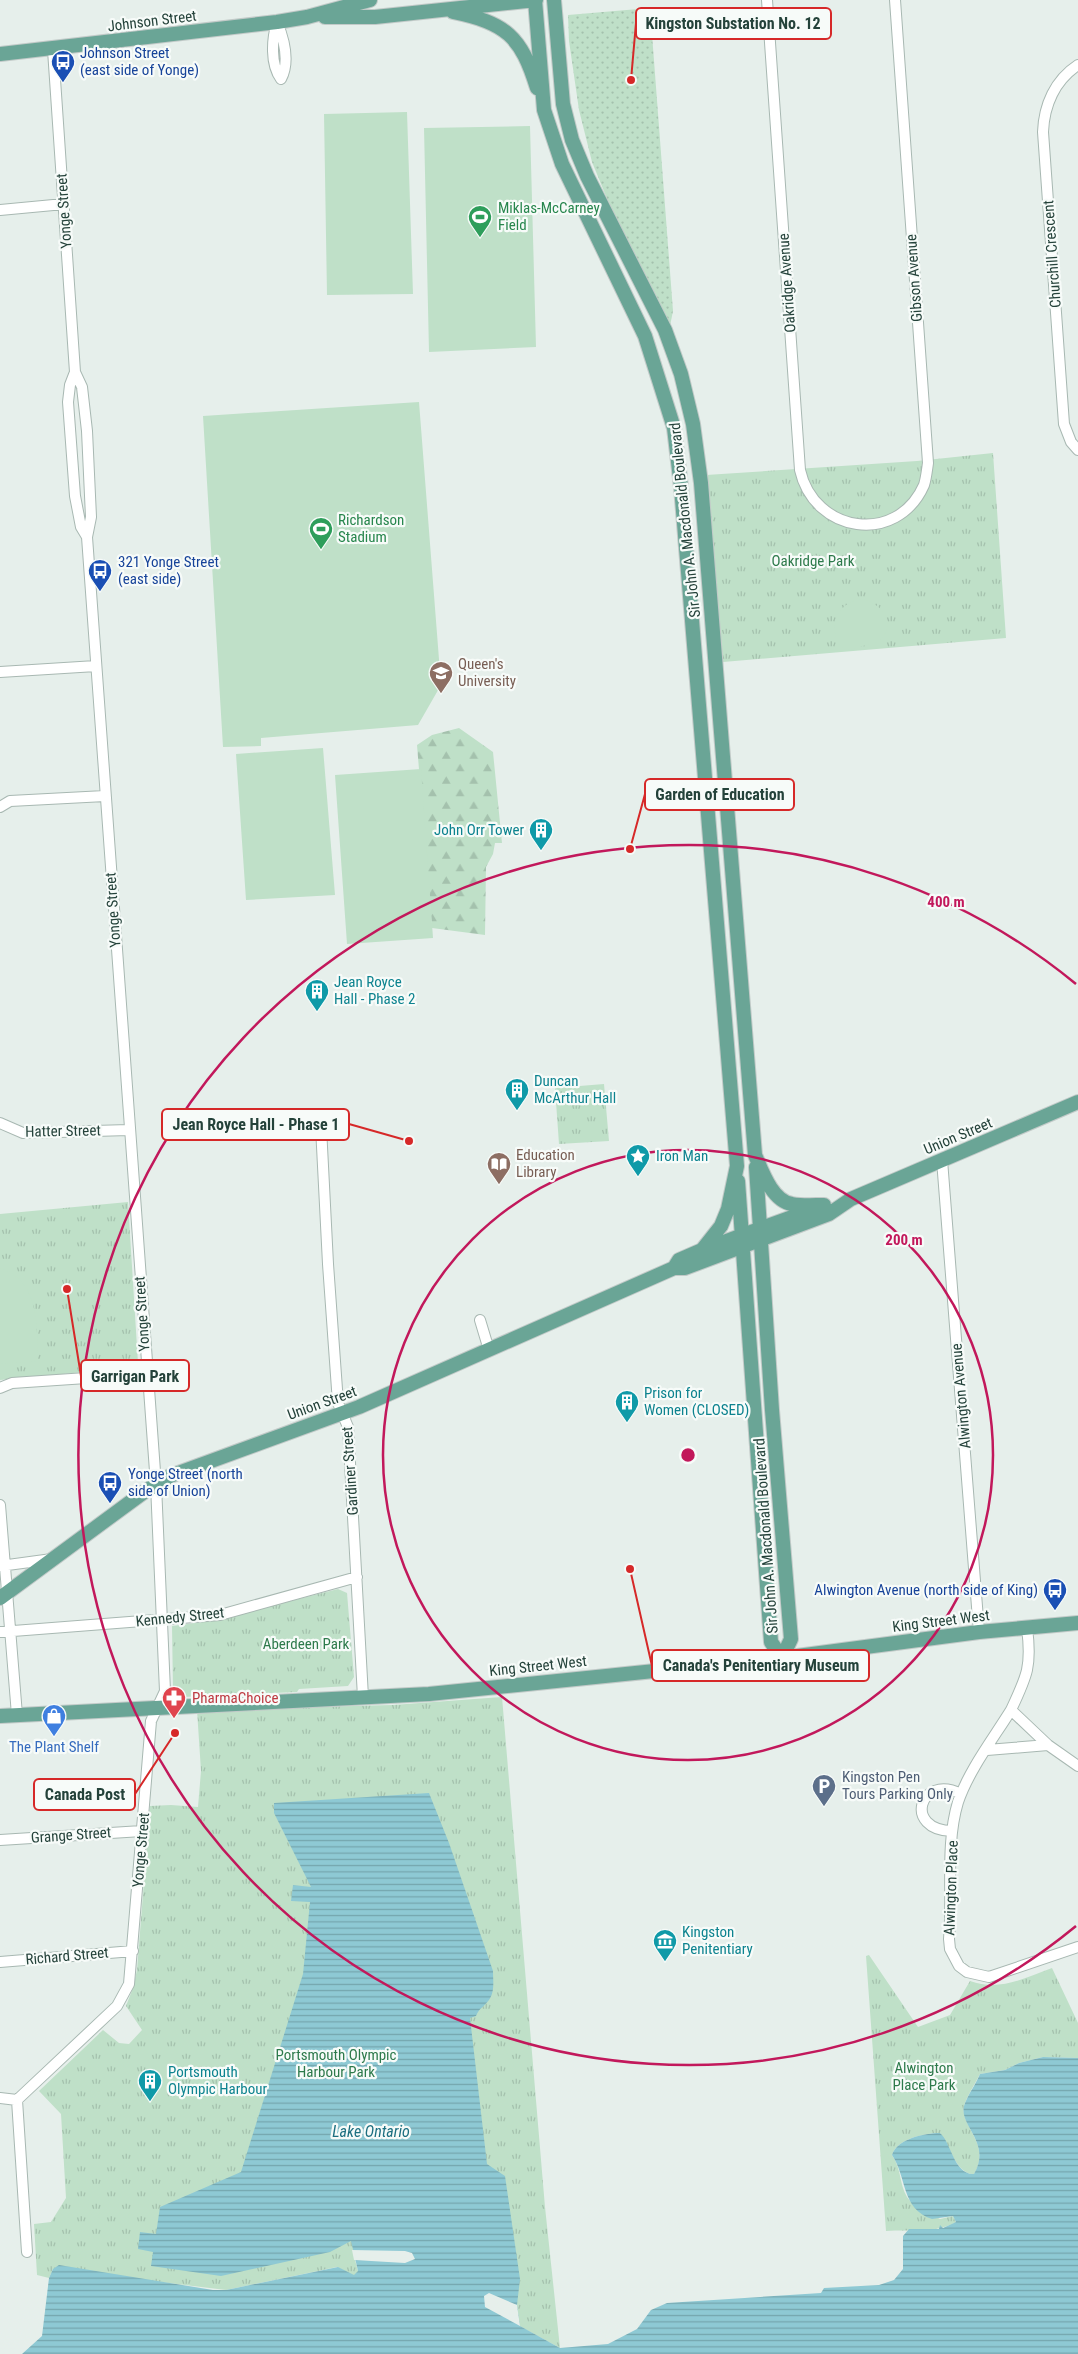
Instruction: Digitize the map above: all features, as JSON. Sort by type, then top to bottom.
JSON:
[{"type":"main road","name":"Johnson Street","points":[[0,54],[53,50],[278,22],[307,17],[370,0]]},
{"type":"main road","name":"Johnson Street","points":[[307,17],[375,17],[536,0]]},
{"type":"main road","name":"Sir John A. Macdonald Boulevard","points":[[536,0],[544,110],[562,164],[645,336],[674,428],[681,487],[743,1240],[771,1642],[782,1658]]},
{"type":"main road","name":"Sir John A. Macdonald Boulevard","points":[[554,0],[563,104],[572,140],[587,176],[665,330],[681,374],[693,424],[701,483],[743,1003],[761,1233],[772,1410],[791,1639],[782,1658]]},
{"type":"main road","points":[[440,9],[496,24],[514,39],[525,54],[544,110]]},
{"type":"main road","name":"Union Street","points":[[4,1595],[156,1485],[187,1468],[343,1414],[674,1268],[685,1268],[743,1240],[824,1205],[851,1199],[1078,1102]]},
{"type":"main road","points":[[755,1155],[768,1186],[784,1200],[790,1204],[824,1205]]},
{"type":"main road","points":[[702,1250],[721,1226],[728,1209],[737,1166]]},
{"type":"main road","name":"Union Street","points":[[761,1233],[829,1214],[851,1199]]},
{"type":"main road","name":"Union Street","points":[[674,1268],[679,1260],[702,1250],[743,1240]]},
{"type":"main road","name":"King Street West","points":[[0,1716],[158,1706],[429,1694],[782,1658],[979,1632],[1078,1623]]},
{"type":"street","name":"Oakridge Avenue","points":[[767,0],[800,470],[803,487],[814,503],[837,520],[868,524]]},
{"type":"street","name":"Gibson Avenue","points":[[868,524],[882,522],[899,516],[910,506],[924,485],[928,463],[894,0]]},
{"type":"street","name":"Yonge Street","points":[[17,2100],[117,2006],[129,1984],[152,1720],[165,1691],[156,1485],[146,1374],[87,537],[91,517],[87,431],[82,387],[75,372],[53,50]]},
{"type":"street","name":"Churchill Crescent","points":[[1078,65],[1060,81],[1048,101],[1043,132],[1064,424],[1071,442],[1078,450]]},
{"type":"street","points":[[0,210],[64,204]]},
{"type":"street","name":"Yonge Street","points":[[75,372],[70,385],[68,402],[75,496],[81,527],[87,537]]},
{"type":"street","points":[[0,672],[96,666]]},
{"type":"street","points":[[0,807],[10,801],[105,796]]},
{"type":"street","name":"Hatter Street","points":[[0,1123],[23,1134],[129,1130]]},
{"type":"street","name":"Gardiner Street","points":[[321,1127],[338,1403],[348,1427],[364,1697]]},
{"type":"street","name":"Alwington Avenue","points":[[942,1160],[979,1632]]},
{"type":"street","points":[[480,1320],[488,1350]]},
{"type":"street","points":[[0,1388],[12,1383],[146,1374]]},
{"type":"street","points":[[0,1505],[4,1595],[11,1631],[17,1716]]},
{"type":"street","points":[[2,1566],[52,1559]]},
{"type":"street","name":"Kennedy Street","points":[[0,1632],[220,1615],[357,1578]]},
{"type":"street","name":"Alwington Place","points":[[1027,1628],[1029,1665],[1027,1676],[1011,1710],[961,1794],[952,1831],[950,1949],[959,1966],[968,1972],[989,1977],[1078,1947]]},
{"type":"street","points":[[1011,1710],[1048,1745],[1078,1766]]},
{"type":"street","points":[[987,1750],[1048,1745]]},
{"type":"street","name":"Alwington Place","points":[[952,1831],[936,1830],[926,1823],[922,1813],[923,1802],[929,1793],[940,1788],[961,1794]]},
{"type":"street","name":"Grange Street","points":[[0,1840],[142,1830]]},
{"type":"street","name":"Richard Street","points":[[0,1962],[133,1951]]},
{"type":"street","points":[[0,2098],[17,2100],[27,2252]]},
{"type":"green space","points":[[650,8],[673,311],[670,326],[608,201],[592,162],[579,110],[569,41],[568,15]]},
{"type":"green space","points":[[407,112],[413,294],[327,295],[324,114]]},
{"type":"green space","name":"Miklas-McCarney Field","points":[[530,126],[536,347],[429,352],[424,128]]},
{"type":"green space","name":"Richardson Stadium","points":[[419,402],[441,685],[418,725],[261,738],[261,746],[223,747],[203,416]]},
{"type":"green space","name":"Oakridge Park","points":[[993,453],[1006,638],[723,662],[706,475],[917,461]]},
{"type":"green space","points":[[859,599],[873,603],[884,613],[887,619],[886,632],[881,639],[873,644],[847,649],[841,646],[837,640],[835,627],[837,616],[843,607]]},
{"type":"green space","points":[[459,728],[493,752],[502,843],[495,843],[493,854],[486,867],[485,935],[432,928],[417,745],[432,735]]},
{"type":"green space","points":[[323,748],[335,895],[246,900],[236,754]]},
{"type":"green space","points":[[421,769],[433,938],[347,944],[335,775]]},
{"type":"green space","points":[[604,1084],[609,1141],[559,1144],[555,1088]]},
{"type":"green space","points":[[128,1202],[138,1363],[136,1367],[0,1380],[0,1214]]},
{"type":"green space","points":[[0,1268],[13,1274],[22,1283],[34,1306],[37,1361],[0,1364]]},
{"type":"green space","name":"Aberdeen Park","points":[[338,1589],[347,1593],[354,1677],[348,1686],[299,1689],[297,1692],[182,1697],[173,1691],[172,1626],[211,1621]]},
{"type":"green space","name":"Portsmouth Olympic Harbour Park","points":[[502,1697],[545,2207],[560,2348],[503,2317],[355,2260],[358,2271],[361,2274],[354,2276],[337,2267],[226,2290],[53,2269],[49,2278],[37,2275],[34,2224],[51,2222],[66,2198],[61,2114],[39,2091],[103,2030],[119,2043],[129,2044],[142,2030],[126,2006],[137,1970],[150,1806],[198,1807],[201,1771],[197,1710],[393,1705]]},
{"type":"green space","name":"Alwington Place Park","points":[[869,1955],[918,2027],[950,2015],[970,1981],[981,1984],[1002,1984],[1052,1968],[1078,2023],[1078,2058],[1043,2057],[1019,2063],[1005,2070],[980,2074],[964,2106],[966,2121],[978,2145],[979,2163],[974,2174],[968,2173],[958,2165],[940,2133],[912,2138],[895,2149],[892,2155],[907,2197],[922,2210],[940,2219],[953,2216],[956,2222],[948,2226],[931,2230],[886,2231],[866,1956]]},
{"type":"water","name":"Lake Ontario","points":[[429,1793],[449,1843],[493,1971],[491,1997],[476,2016],[470,2018],[487,2164],[505,2176],[520,2279],[517,2305],[520,2326],[560,2348],[608,2344],[637,2329],[651,2310],[667,2303],[821,2293],[824,2288],[879,2285],[894,2280],[903,2269],[903,2236],[909,2229],[939,2229],[940,2225],[943,2228],[956,2222],[953,2216],[932,2219],[915,2208],[906,2192],[892,2155],[895,2149],[912,2138],[940,2133],[944,2137],[957,2164],[967,2173],[974,2174],[979,2163],[979,2153],[974,2136],[966,2121],[964,2106],[980,2074],[1005,2070],[1019,2063],[1043,2057],[1078,2058],[1078,2354],[22,2354],[42,2336],[49,2278],[53,2269],[59,2265],[213,2290],[226,2290],[338,2267],[354,2275],[358,2271],[351,2241],[330,2252],[221,2276],[151,2266],[153,2252],[138,2249],[140,2232],[156,2234],[160,2207],[241,2172],[303,1974],[310,1902],[291,1901],[293,1885],[311,1887],[274,1813],[274,1803]]},
{"type":"pier","points":[[352,2250],[405,2251],[412,2253],[415,2259],[405,2263],[354,2260]]},
{"type":"pier","points":[[489,2293],[517,2305],[520,2326],[485,2307],[484,2296]]},
{"type":"place","name":"Kingston Substation No. 12","points":[[631,80]]},
{"type":"place","name":"Johnson Street (east side of Yonge)","points":[[63,83]]},
{"type":"place","name":"Miklas-McCarney Field","points":[[480,238]]},
{"type":"place","name":"Richardson Stadium","points":[[321,550]]},
{"type":"place","name":"321 Yonge Street (east side)","points":[[100,592]]},
{"type":"place","name":"Queen's University","points":[[441,694]]},
{"type":"place","name":"Garden of Education","points":[[630,849]]},
{"type":"place","name":"John Orr Tower","points":[[541,851]]},
{"type":"place","name":"Jean Royce Hall - Phase 2","points":[[317,1012]]},
{"type":"place","name":"Duncan McArthur Hall","points":[[517,1111]]},
{"type":"place","name":"Jean Royce Hall - Phase 1","points":[[409,1141]]},
{"type":"place","name":"Iron Man","points":[[638,1177]]},
{"type":"place","name":"Education Library","points":[[499,1185]]},
{"type":"place","name":"Garrigan Park","points":[[67,1289]]},
{"type":"place","name":"Prison for Women (CLOSED)","points":[[627,1423]]},
{"type":"place","name":"Yonge Street (north side of Union)","points":[[110,1504]]},
{"type":"place","name":"Canada's Penitentiary Museum","points":[[630,1569]]},
{"type":"place","name":"Alwington Avenue (north side of King)","points":[[1055,1611]]},
{"type":"place","name":"PharmaChoice","points":[[174,1719]]},
{"type":"place","name":"Canada Post","points":[[175,1733]]},
{"type":"place","name":"The Plant Shelf","points":[[54,1737]]},
{"type":"place","name":"Kingston Pen Tours Parking Only","points":[[824,1807]]},
{"type":"place","name":"Kingston Penitentiary","points":[[665,1962]]},
{"type":"place","name":"Portsmouth Olympic Harbour","points":[[150,2102]]}]
